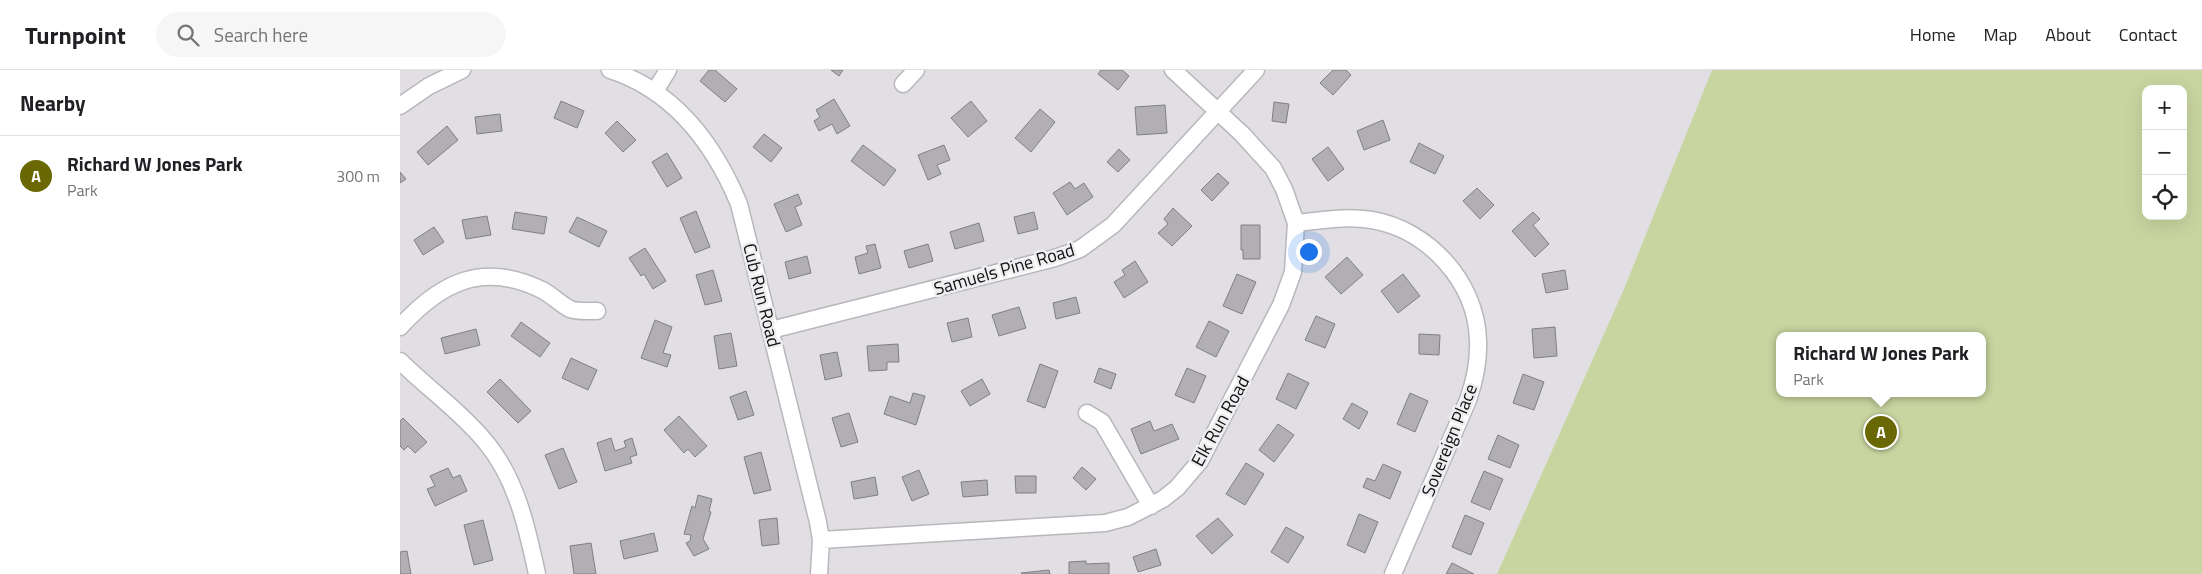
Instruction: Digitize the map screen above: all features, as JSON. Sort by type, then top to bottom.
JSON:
[{"type":"street","points":[[400,106],[430,86],[462,70]]},
{"type":"street","name":"Cub Run Road","points":[[610,70],[655,91],[665,98],[693,126],[712,150],[727,176],[739,204],[818,522],[821,540],[818,574]]},
{"type":"street","points":[[655,91],[668,70]]},
{"type":"street","points":[[903,84],[916,70]]},
{"type":"street","name":"Elk Run Road","points":[[821,540],[1097,524],[1120,519],[1151,506],[1177,488],[1200,461],[1281,305],[1293,272],[1296,223],[1284,189],[1266,158],[1218,111],[1172,70]]},
{"type":"street","name":"Samuels Pine Road","points":[[771,330],[1055,258],[1080,248],[1113,225],[1256,70]]},
{"type":"street","name":"Sovereign Place","points":[[1296,223],[1349,218],[1379,222],[1408,232],[1439,254],[1454,271],[1468,297],[1475,317],[1478,338],[1475,380],[1393,574]]},
{"type":"street","points":[[400,327],[424,301],[437,292],[470,279],[490,277],[505,278],[525,283],[543,291],[572,310],[597,311]]},
{"type":"street","points":[[400,361],[466,420],[485,441],[499,461],[522,511],[537,574]]},
{"type":"street","points":[[1087,412],[1102,422],[1151,506]]},
{"type":"green space","points":[[1712,70],[2202,70],[2202,574],[1497,574],[1624,289]]},
{"type":"building","points":[[709,70],[715,70],[737,89],[725,102],[700,81]]},
{"type":"building","points":[[831,70],[843,70],[839,76]]},
{"type":"building","points":[[1101,70],[1122,70],[1129,76],[1118,90],[1098,74]]},
{"type":"building","points":[[1333,70],[1346,70],[1351,75],[1333,95],[1320,83]]},
{"type":"building","points":[[834,99],[850,126],[837,134],[832,124],[819,131],[814,121],[820,117],[816,110]]},
{"type":"building","points":[[561,101],[584,111],[577,128],[554,118]]},
{"type":"building","points":[[971,101],[987,121],[968,137],[951,118]]},
{"type":"building","points":[[1274,102],[1289,104],[1286,123],[1272,121]]},
{"type":"building","points":[[1165,105],[1167,133],[1137,135],[1135,107]]},
{"type":"building","points":[[1040,109],[1055,122],[1031,152],[1015,138]]},
{"type":"building","points":[[500,114],[502,131],[477,134],[475,117]]},
{"type":"building","points":[[1383,120],[1390,140],[1364,150],[1357,131]]},
{"type":"building","points":[[617,121],[636,140],[623,152],[605,133]]},
{"type":"building","points":[[447,126],[458,140],[428,165],[417,152]]},
{"type":"building","points":[[764,134],[782,148],[771,162],[753,147]]},
{"type":"building","points":[[1419,143],[1444,156],[1435,174],[1410,162]]},
{"type":"building","points":[[863,145],[896,170],[884,186],[851,161]]},
{"type":"building","points":[[944,145],[950,160],[937,165],[941,174],[928,180],[918,155]]},
{"type":"building","points":[[1328,147],[1344,169],[1328,181],[1312,159]]},
{"type":"building","points":[[1119,149],[1130,160],[1118,172],[1107,162]]},
{"type":"building","points":[[667,153],[682,178],[667,187],[652,162]]},
{"type":"building","points":[[400,172],[406,179],[400,183]]},
{"type":"building","points":[[1218,173],[1229,183],[1212,201],[1201,190]]},
{"type":"building","points":[[1070,182],[1075,189],[1084,183],[1093,197],[1067,215],[1053,193]]},
{"type":"building","points":[[1477,188],[1494,205],[1480,219],[1463,201]]},
{"type":"building","points":[[798,194],[802,204],[795,207],[802,225],[786,232],[774,204]]},
{"type":"building","points":[[1173,208],[1192,226],[1172,246],[1158,233],[1168,224],[1164,219]]},
{"type":"building","points":[[696,211],[710,247],[695,253],[680,218]]},
{"type":"building","points":[[515,212],[547,217],[544,234],[512,229]]},
{"type":"building","points":[[1034,212],[1038,229],[1018,234],[1014,217]]},
{"type":"building","points":[[1533,212],[1540,219],[1533,225],[1549,244],[1535,257],[1512,231]]},
{"type":"building","points":[[487,216],[491,235],[466,239],[462,220]]},
{"type":"building","points":[[577,217],[607,231],[599,247],[569,232]]},
{"type":"building","points":[[979,223],[984,241],[955,249],[950,232]]},
{"type":"building","points":[[1241,225],[1260,225],[1260,259],[1243,259]]},
{"type":"building","points":[[434,227],[444,242],[423,255],[414,240]]},
{"type":"building","points":[[875,244],[881,268],[859,274],[855,257],[868,253],[866,246]]},
{"type":"building","points":[[928,244],[933,261],[909,268],[904,251]]},
{"type":"building","points":[[645,248],[666,281],[653,289],[644,274],[641,276],[629,258]]},
{"type":"building","points":[[807,256],[811,273],[789,279],[785,262]]},
{"type":"building","points":[[1347,257],[1363,275],[1341,294],[1325,277]]},
{"type":"building","points":[[1135,261],[1148,282],[1124,298],[1114,282],[1125,275],[1122,270]]},
{"type":"building","points":[[713,270],[722,301],[705,305],[696,275]]},
{"type":"building","points":[[1565,270],[1568,289],[1546,293],[1542,274]]},
{"type":"building","points":[[1237,274],[1256,282],[1242,314],[1223,306]]},
{"type":"building","points":[[1403,274],[1420,296],[1398,313],[1381,291]]},
{"type":"building","points":[[1076,297],[1080,313],[1056,319],[1053,303]]},
{"type":"building","points":[[1019,307],[1026,328],[999,336],[992,315]]},
{"type":"building","points":[[1316,316],[1335,324],[1325,348],[1305,340]]},
{"type":"building","points":[[968,318],[972,337],[952,342],[947,323]]},
{"type":"building","points":[[655,320],[672,327],[663,353],[671,355],[667,367],[641,358]]},
{"type":"building","points":[[1209,321],[1229,331],[1216,357],[1196,347]]},
{"type":"building","points":[[521,322],[550,343],[540,357],[511,336]]},
{"type":"building","points":[[1555,327],[1557,356],[1534,358],[1532,329]]},
{"type":"building","points":[[476,329],[480,345],[445,354],[441,338]]},
{"type":"building","points":[[731,333],[737,366],[719,369],[714,336]]},
{"type":"building","points":[[1419,334],[1440,335],[1439,355],[1419,354]]},
{"type":"building","points":[[898,344],[899,362],[887,362],[887,370],[869,371],[867,346]]},
{"type":"building","points":[[837,352],[842,376],[825,380],[820,355]]},
{"type":"building","points":[[571,358],[597,370],[588,390],[562,378]]},
{"type":"building","points":[[1040,364],[1058,371],[1045,408],[1027,401]]},
{"type":"building","points":[[1099,368],[1116,374],[1111,389],[1094,382]]},
{"type":"building","points":[[1187,368],[1206,376],[1194,403],[1175,395]]},
{"type":"building","points":[[1288,373],[1309,383],[1296,409],[1276,399]]},
{"type":"building","points":[[1523,374],[1544,382],[1534,410],[1513,403]]},
{"type":"building","points":[[500,379],[531,411],[518,423],[487,392]]},
{"type":"building","points":[[982,379],[990,394],[970,406],[961,391]]},
{"type":"building","points":[[746,391],[754,415],[738,420],[730,397]]},
{"type":"building","points":[[913,393],[925,396],[916,425],[884,414],[890,396],[910,403]]},
{"type":"building","points":[[1410,393],[1428,401],[1415,432],[1397,424]]},
{"type":"building","points":[[1352,403],[1368,412],[1359,429],[1343,419]]},
{"type":"building","points":[[849,413],[858,442],[841,447],[832,418]]},
{"type":"building","points":[[679,416],[707,446],[695,457],[688,449],[684,453],[664,430]]},
{"type":"building","points":[[403,418],[427,442],[415,453],[408,446],[404,450],[400,446],[400,421]]},
{"type":"building","points":[[1150,421],[1154,431],[1172,424],[1179,439],[1141,454],[1131,429]]},
{"type":"building","points":[[1278,424],[1294,435],[1274,462],[1259,450]]},
{"type":"building","points":[[1498,435],[1519,445],[1510,468],[1488,459]]},
{"type":"building","points":[[611,438],[615,451],[626,447],[624,441],[632,438],[637,455],[630,457],[632,463],[605,471],[597,443]]},
{"type":"building","points":[[563,448],[577,482],[559,489],[545,455]]},
{"type":"building","points":[[761,452],[771,490],[754,494],[744,457]]},
{"type":"building","points":[[1246,463],[1264,474],[1245,505],[1226,494]]},
{"type":"building","points":[[1383,464],[1401,472],[1390,499],[1363,487],[1367,478],[1375,481]]},
{"type":"building","points":[[1082,467],[1096,479],[1086,490],[1073,478]]},
{"type":"building","points":[[448,468],[453,478],[460,475],[467,491],[435,506],[427,489],[435,486],[430,476]]},
{"type":"building","points":[[919,470],[929,494],[912,501],[902,477]]},
{"type":"building","points":[[1484,471],[1503,479],[1490,510],[1471,502]]},
{"type":"building","points":[[1015,476],[1036,476],[1036,493],[1016,493]]},
{"type":"building","points":[[875,477],[878,495],[854,499],[851,482]]},
{"type":"building","points":[[987,480],[988,495],[963,497],[961,482]]},
{"type":"building","points":[[698,495],[712,499],[709,511],[711,512],[703,539],[709,549],[694,556],[686,543],[690,541],[691,535],[684,534],[692,506],[695,508]]},
{"type":"building","points":[[1359,514],[1378,522],[1365,553],[1347,545]]},
{"type":"building","points":[[1465,515],[1484,523],[1471,555],[1452,547]]},
{"type":"building","points":[[777,518],[779,544],[762,546],[759,520]]},
{"type":"building","points":[[1218,518],[1233,535],[1212,554],[1196,536]]},
{"type":"building","points":[[483,520],[493,560],[474,565],[464,525]]},
{"type":"building","points":[[1286,527],[1304,537],[1288,563],[1271,552]]},
{"type":"building","points":[[654,533],[658,551],[624,559],[620,541]]},
{"type":"building","points":[[591,543],[596,574],[574,574],[570,546]]},
{"type":"building","points":[[1156,549],[1161,565],[1138,572],[1133,557]]},
{"type":"building","points":[[407,551],[411,574],[400,574],[400,552]]},
{"type":"building","points":[[1086,561],[1086,564],[1109,563],[1109,574],[1069,574],[1069,562]]},
{"type":"building","points":[[1452,563],[1474,574],[1446,574]]},
{"type":"building","points":[[1049,570],[1050,574],[1021,573]]},
{"type":"place","name":"Richard W Jones Park","points":[[1881,432]]}]
